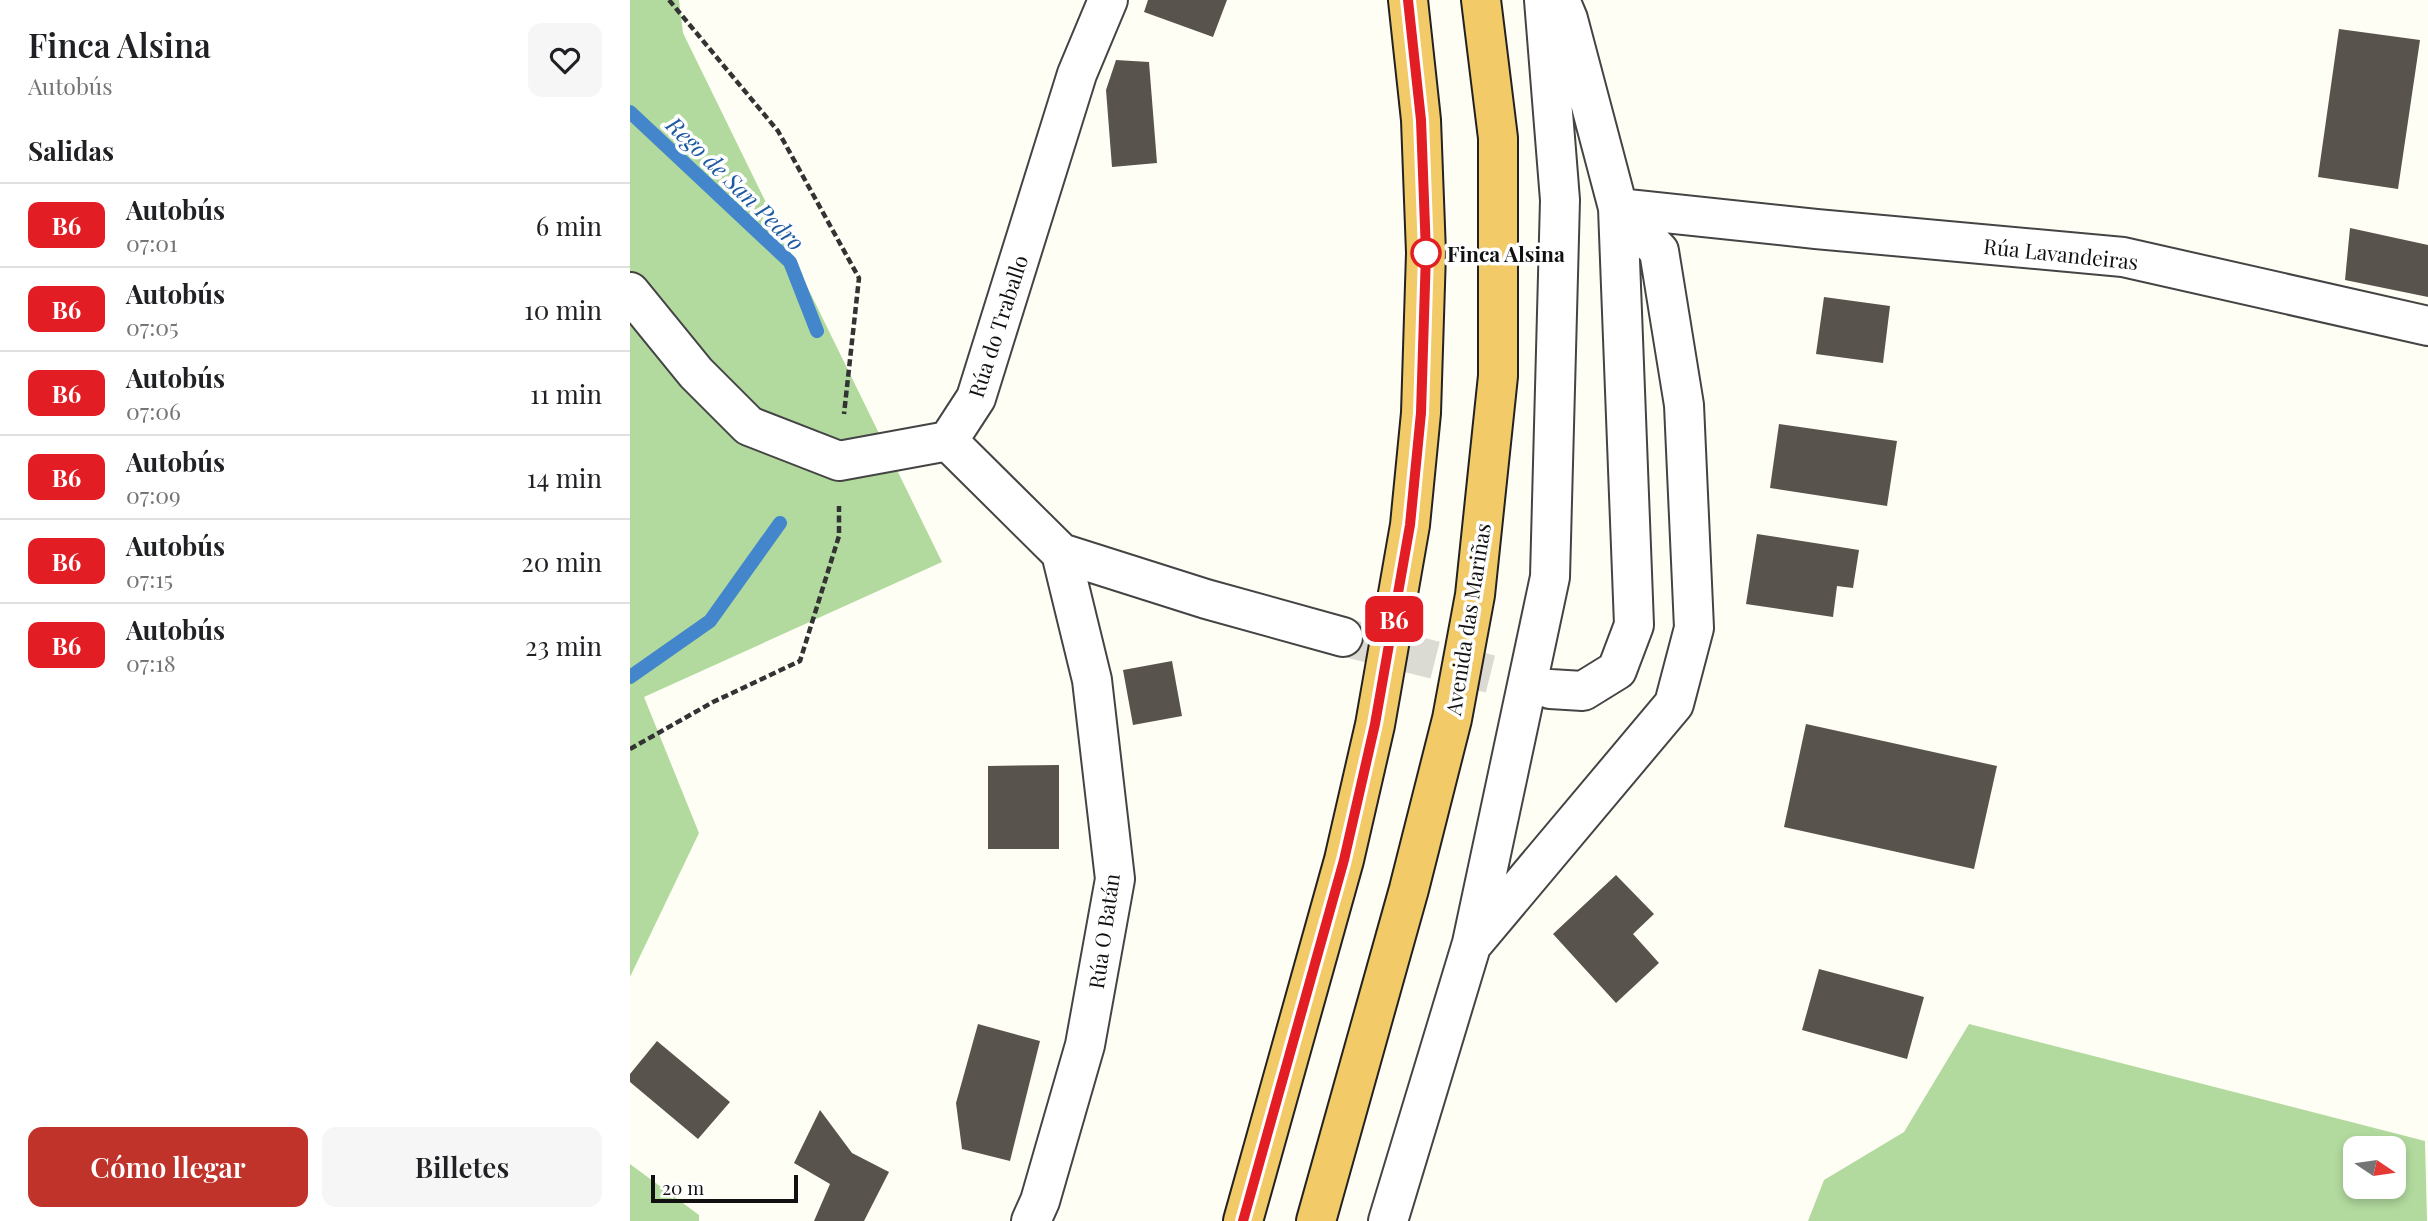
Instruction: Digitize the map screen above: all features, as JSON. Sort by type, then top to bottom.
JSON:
[{"type":"highway","points":[[1243,1221],[1344,860],[1375,724],[1410,525],[1421,413],[1426,253],[1421,120],[1408,0]]},
{"type":"highway","name":"Avenida das Mariñas","points":[[1316,1221],[1409,889],[1452,719],[1475,595],[1498,376],[1498,138],[1481,0]]},
{"type":"street","name":"Rúa do Traballo","points":[[948,441],[976,398],[1077,74],[1108,0]]},
{"type":"street","points":[[1388,1221],[1472,943],[1549,577],[1560,201],[1544,0]]},
{"type":"street","points":[[1550,689],[1583,691],[1617,670],[1634,625],[1618,208],[1568,19],[1560,0]]},
{"type":"street","points":[[1472,943],[1674,704],[1693,628],[1685,405],[1659,251],[1618,208]]},
{"type":"street","name":"Rúa Lavandeiras","points":[[1618,208],[2123,257],[2428,326]]},
{"type":"street","points":[[1659,251],[1688,215]]},
{"type":"street","points":[[630,292],[696,373],[749,426],[839,461],[948,441],[1061,553],[1206,599],[1343,637]]},
{"type":"street","name":"Rúa O Batán","points":[[1031,1221],[1040,1201],[1085,1045],[1115,879],[1092,680],[1061,553]]},
{"type":"green space","points":[[630,0],[679,0],[683,33],[942,562],[644,697],[699,833],[630,977]]},
{"type":"green space","points":[[1969,1024],[2406,1136],[2343,1136],[2343,1199],[2406,1199],[2406,1136],[2425,1141],[2427,1221],[1808,1221],[1824,1180],[1904,1132]]},
{"type":"green space","points":[[630,1164],[699,1215],[699,1221],[630,1221]]},
{"type":"building","points":[[1148,0],[1227,0],[1213,37],[1144,12]]},
{"type":"building","points":[[2339,29],[2420,40],[2398,189],[2318,177]]},
{"type":"building","points":[[1116,60],[1149,62],[1157,163],[1112,167],[1106,90]]},
{"type":"building","points":[[2350,228],[2428,245],[2428,297],[2345,280]]},
{"type":"building","points":[[1824,297],[1890,306],[1883,363],[1816,354]]},
{"type":"building","points":[[1779,424],[1897,441],[1887,506],[1770,488]]},
{"type":"building","points":[[1757,534],[1859,550],[1853,588],[1837,586],[1833,617],[1746,604]]},
{"type":"building","points":[[1172,661],[1182,716],[1133,725],[1123,670]]},
{"type":"building","points":[[1806,724],[1997,766],[1974,869],[1784,827]]},
{"type":"building","points":[[1059,765],[1059,849],[988,849],[988,766]]},
{"type":"building","points":[[1616,875],[1654,914],[1633,934],[1659,963],[1616,1003],[1553,934]]},
{"type":"building","points":[[1819,969],[1924,997],[1907,1059],[1802,1030]]},
{"type":"building","points":[[978,1024],[1040,1041],[1010,1161],[962,1149],[956,1103]]},
{"type":"building","points":[[657,1041],[730,1102],[698,1139],[630,1082],[630,1074]]},
{"type":"building","points":[[820,1110],[852,1153],[889,1172],[864,1221],[814,1221],[830,1184],[794,1163]]},
{"type":"waterway","name":"Rego de San Pedro","points":[[630,112],[790,262],[817,331]]},
{"type":"waterway","name":"Rego de San Pedro","points":[[630,677],[710,621],[780,523]]},
{"type":"tunnel","points":[[1343,637],[1550,689]]},
{"type":"bus line","name":"B6","points":[[1243,1221],[1344,860],[1375,724],[1410,525],[1421,413],[1426,253],[1421,120],[1408,0]]},
{"type":"place","name":"Finca Alsina","points":[[1426,253]]}]
